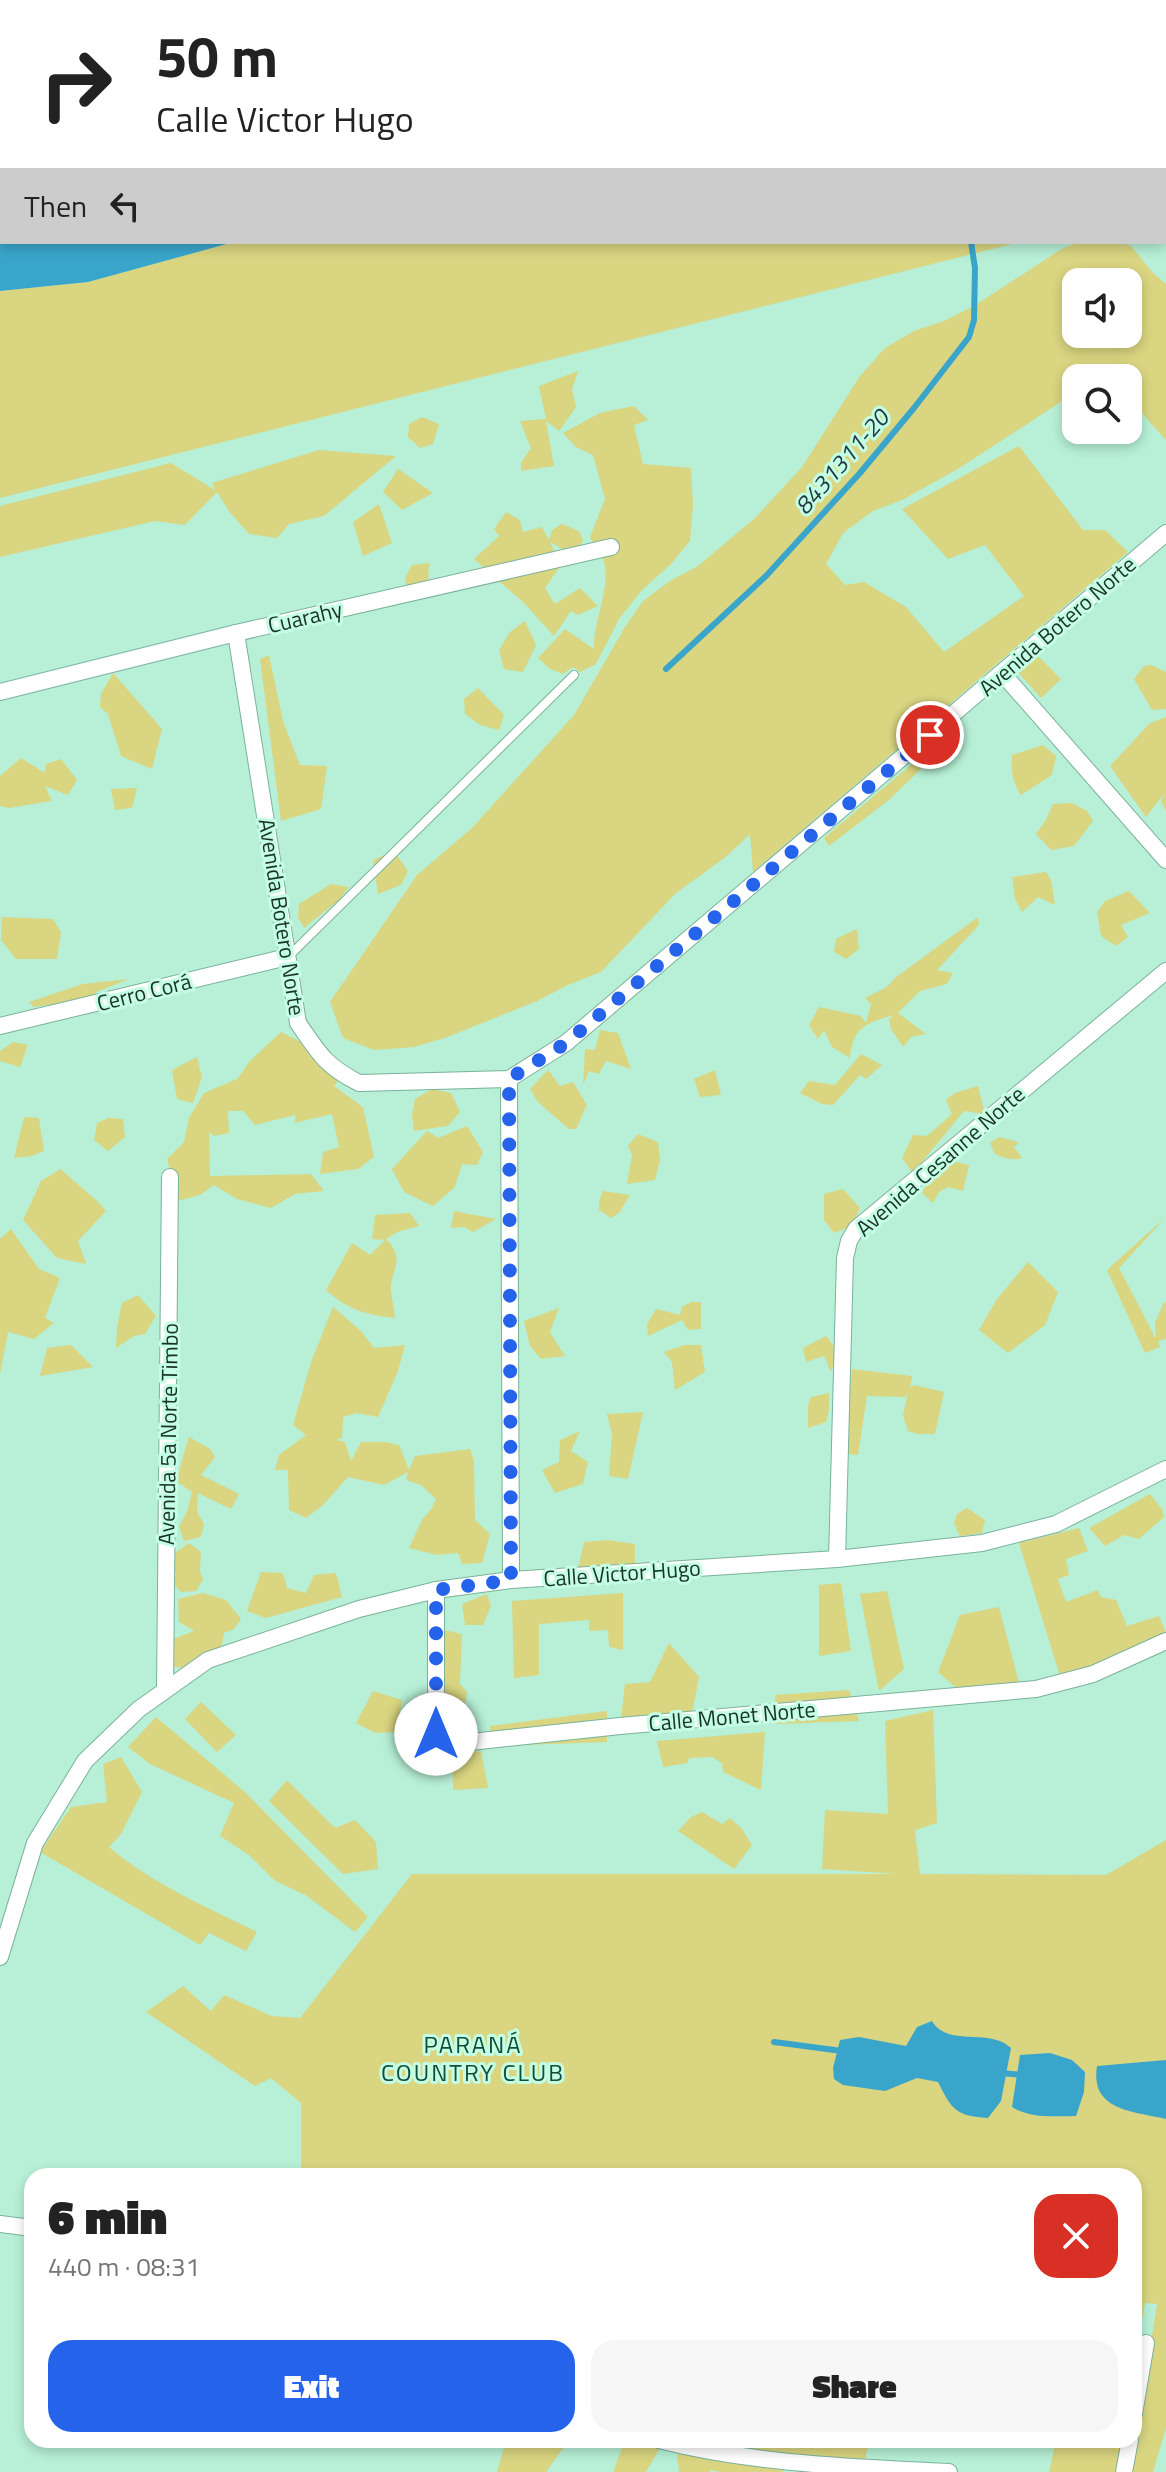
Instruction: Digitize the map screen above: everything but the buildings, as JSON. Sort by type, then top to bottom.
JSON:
[{"type":"street","name":"Avenida Botero Norte","points":[[236,633],[298,1023],[325,1061],[359,1083],[509,1079],[566,1043],[1166,533]]},
{"type":"street","name":"Cuarahy","points":[[0,692],[236,633],[611,547]]},
{"type":"street","points":[[1002,673],[1166,860]]},
{"type":"street","name":"Cerro Corá","points":[[0,1026],[287,957]]},
{"type":"street","name":"Avenida Cesanne Norte","points":[[837,1559],[845,1258],[849,1241],[856,1229],[1166,971]]},
{"type":"street","points":[[509,1079],[511,1580]]},
{"type":"street","name":"Avenida 5a Norte Timbo","points":[[165,1690],[170,1177]]},
{"type":"street","name":"Calle Victor Hugo","points":[[0,1957],[35,1843],[85,1761],[139,1709],[208,1660],[359,1609],[436,1590],[511,1580],[837,1559],[982,1543],[1056,1524],[1166,1469]]},
{"type":"street","name":"Calle Monet Norte","points":[[436,1590],[436,1734],[452,1744],[1036,1689],[1093,1674],[1166,1641]]},
{"type":"street","points":[[0,2224],[24,2227]]},
{"type":"street","points":[[1142,2367],[1146,2343]]},
{"type":"street","points":[[692,2448],[831,2466],[949,2472]]},
{"type":"street","points":[[1124,2472],[1128,2448]]},
{"type":"lane","points":[[287,957],[574,675]]},
{"type":"shaded area","points":[[227,244],[1012,244],[0,498],[0,291],[88,282]]},
{"type":"shaded area","points":[[1075,244],[1131,246],[1166,284],[1166,440],[1142,413],[1142,364],[1062,364],[1062,401],[958,469],[902,500],[873,511],[843,533],[826,564],[845,585],[864,582],[906,607],[944,652],[1024,596],[985,545],[948,559],[902,509],[1019,446],[1083,530],[1105,530],[1128,552],[753,872],[750,834],[727,856],[676,893],[601,972],[445,1038],[414,1047],[374,1050],[343,1038],[330,1002],[417,875],[472,828],[574,715],[643,601],[698,566],[756,517],[802,467],[860,376],[885,348],[914,331],[974,306],[1063,248]]},
{"type":"shaded area","points":[[578,371],[572,389],[576,407],[559,431],[546,421],[554,466],[521,471],[521,463],[531,448],[520,421],[546,419],[539,386]]},
{"type":"shaded area","points":[[634,406],[648,420],[634,425],[643,464],[691,468],[693,505],[690,541],[671,564],[642,590],[619,619],[596,664],[580,672],[573,667],[563,674],[550,669],[538,658],[565,629],[594,649],[606,576],[603,559],[590,537],[605,499],[593,455],[576,447],[563,433],[600,413]]},
{"type":"shaded area","points":[[422,417],[439,424],[433,444],[420,448],[408,437],[409,424]]},
{"type":"shaded area","points":[[319,450],[396,456],[324,516],[289,524],[277,538],[249,534],[217,492],[185,525],[155,521],[0,557],[0,506],[171,463],[215,490],[212,483]]},
{"type":"shaded area","points":[[398,469],[433,493],[402,510],[383,492]]},
{"type":"shaded area","points":[[379,504],[392,543],[363,556],[353,522]]},
{"type":"shaded area","points":[[506,512],[520,520],[523,532],[542,527],[549,540],[552,530],[562,524],[579,531],[583,541],[574,552],[567,552],[550,542],[561,565],[545,588],[555,604],[580,588],[598,606],[578,615],[571,611],[554,636],[524,603],[474,559],[499,536],[494,529]]},
{"type":"shaded area","points":[[429,563],[428,582],[407,588],[405,578],[412,565]]},
{"type":"shaded area","points":[[525,621],[536,645],[523,672],[504,669],[499,650],[510,632]]},
{"type":"shaded area","points":[[269,655],[283,721],[300,765],[327,766],[321,809],[281,821],[260,659]]},
{"type":"shaded area","points":[[1037,655],[1061,679],[1041,698],[1016,670]]},
{"type":"shaded area","points":[[1151,665],[1166,672],[1166,709],[1152,710],[1134,679],[1144,666]]},
{"type":"shaded area","points":[[113,673],[162,729],[152,769],[121,756],[108,714],[100,707],[101,694]]},
{"type":"shaded area","points":[[478,688],[504,715],[499,730],[480,725],[465,714],[464,699]]},
{"type":"shaded area","points":[[1166,717],[1166,811],[1161,802],[1164,794],[1146,817],[1110,766],[1150,723]]},
{"type":"shaded area","points":[[1043,745],[1056,756],[1052,775],[1021,795],[1013,776],[1012,755]]},
{"type":"shaded area","points":[[21,758],[45,773],[46,764],[61,759],[77,780],[68,795],[45,786],[52,801],[9,808],[0,806],[0,776]]},
{"type":"shaded area","points":[[918,759],[925,765],[890,799],[829,846],[824,838]]},
{"type":"shaded area","points":[[137,788],[132,808],[115,810],[111,789]]},
{"type":"shaded area","points":[[1072,803],[1087,811],[1093,821],[1074,846],[1051,850],[1036,834],[1053,804]]},
{"type":"shaded area","points":[[394,851],[408,871],[401,885],[378,894],[373,860]]},
{"type":"shaded area","points":[[1046,872],[1051,880],[1055,905],[1038,897],[1022,912],[1015,899],[1012,877]]},
{"type":"shaded area","points":[[331,884],[349,887],[339,900],[304,928],[298,917],[299,904]]},
{"type":"shaded area","points":[[1129,891],[1150,913],[1121,925],[1128,937],[1116,946],[1101,936],[1097,912],[1105,901]]},
{"type":"shaded area","points":[[2,917],[53,919],[61,932],[57,959],[16,959],[1,940]]},
{"type":"shaded area","points":[[978,917],[979,925],[937,970],[953,973],[947,984],[920,991],[898,1013],[926,1034],[911,1037],[903,1047],[891,1029],[889,1019],[894,1015],[884,1018],[858,1033],[850,1058],[832,1047],[824,1030],[818,1039],[809,1025],[819,1007],[861,1016],[866,1023],[871,1004],[865,998],[887,987]]},
{"type":"shaded area","points":[[857,929],[859,949],[846,959],[834,952],[836,939]]},
{"type":"shaded area","points":[[129,979],[96,992],[90,999],[34,1007],[29,1002],[83,984]]},
{"type":"shaded area","points":[[600,1030],[618,1033],[631,1069],[606,1061],[599,1074],[589,1071],[583,1085],[585,1049],[595,1050]]},
{"type":"shaded area","points":[[281,1032],[305,1044],[340,1078],[334,1086],[363,1107],[374,1157],[358,1169],[320,1174],[323,1152],[339,1147],[332,1114],[295,1123],[295,1115],[255,1125],[243,1111],[228,1111],[229,1133],[214,1136],[209,1132],[210,1176],[311,1174],[324,1191],[295,1194],[271,1208],[237,1199],[214,1185],[200,1195],[177,1201],[167,1159],[184,1142],[189,1118],[204,1093],[237,1079],[250,1061]]},
{"type":"shaded area","points":[[13,1042],[28,1045],[20,1067],[0,1061],[0,1051]]},
{"type":"shaded area","points":[[861,1054],[882,1065],[866,1079],[860,1075],[833,1105],[822,1104],[800,1093],[809,1081],[835,1085]]},
{"type":"shaded area","points":[[197,1057],[202,1077],[193,1103],[177,1099],[172,1070]]},
{"type":"shaded area","points":[[548,1070],[560,1086],[573,1082],[587,1105],[576,1129],[569,1129],[538,1102],[530,1089]]},
{"type":"shaded area","points":[[715,1070],[721,1095],[700,1097],[694,1079]]},
{"type":"shaded area","points":[[978,1086],[985,1114],[964,1111],[913,1173],[902,1158],[913,1135],[927,1136],[952,1114],[946,1100],[955,1093]]},
{"type":"shaded area","points":[[432,1089],[451,1093],[460,1112],[448,1126],[414,1131],[412,1115],[415,1099]]},
{"type":"shaded area","points":[[24,1117],[39,1118],[44,1151],[14,1158]]},
{"type":"shaded area","points":[[108,1118],[123,1119],[125,1137],[108,1151],[94,1140],[97,1123]]},
{"type":"shaded area","points":[[467,1126],[483,1152],[477,1165],[462,1164],[455,1187],[433,1206],[404,1192],[392,1169],[427,1131],[438,1138]]},
{"type":"shaded area","points":[[638,1134],[658,1142],[660,1160],[655,1180],[627,1184],[632,1155],[628,1146]]},
{"type":"shaded area","points":[[999,1137],[1019,1142],[1014,1147],[1022,1158],[1008,1159],[995,1154],[990,1143]]},
{"type":"shaded area","points":[[952,1161],[969,1165],[963,1191],[948,1187],[939,1192],[933,1203],[922,1193]]},
{"type":"shaded area","points":[[61,1169],[106,1211],[78,1241],[86,1264],[57,1258],[23,1220],[41,1181]]},
{"type":"shaded area","points":[[843,1189],[860,1208],[852,1226],[834,1233],[824,1220],[824,1194]]},
{"type":"shaded area","points":[[603,1191],[630,1195],[619,1213],[611,1218],[599,1210]]},
{"type":"shaded area","points":[[454,1211],[496,1219],[473,1232],[464,1227],[451,1228]]},
{"type":"shaded area","points":[[410,1213],[419,1226],[397,1232],[386,1239],[397,1259],[391,1283],[395,1318],[358,1310],[326,1290],[352,1243],[370,1255],[385,1240],[372,1239],[375,1215]]},
{"type":"shaded area","points":[[1166,1217],[1119,1268],[1156,1339],[1155,1323],[1166,1303],[1166,1339],[1158,1341],[1160,1347],[1145,1353],[1107,1270]]},
{"type":"shaded area","points":[[11,1229],[39,1269],[60,1278],[45,1318],[54,1323],[34,1339],[8,1332],[0,1374],[0,1239]]},
{"type":"shaded area","points":[[1028,1262],[1058,1292],[1045,1325],[1008,1353],[979,1330],[997,1299]]},
{"type":"shaded area","points":[[138,1295],[156,1316],[145,1334],[134,1336],[116,1348],[122,1303]]},
{"type":"shaded area","points":[[691,1302],[701,1302],[701,1329],[688,1330],[682,1320],[648,1336],[647,1324],[656,1309],[680,1315],[682,1307]]},
{"type":"shaded area","points":[[333,1307],[361,1331],[374,1348],[405,1345],[398,1371],[378,1417],[357,1413],[343,1417],[342,1438],[336,1440],[345,1442],[351,1461],[361,1442],[399,1445],[409,1470],[415,1456],[470,1449],[474,1461],[475,1520],[490,1534],[482,1563],[462,1564],[458,1553],[437,1555],[409,1548],[436,1499],[421,1485],[406,1480],[408,1472],[384,1485],[348,1477],[323,1505],[306,1518],[289,1510],[288,1470],[275,1470],[279,1455],[306,1435],[293,1425],[311,1362]]},
{"type":"shaded area","points":[[559,1308],[550,1332],[565,1356],[541,1359],[530,1346],[524,1321]]},
{"type":"shaded area","points":[[826,1336],[838,1351],[831,1372],[824,1356],[806,1362],[803,1348]]},
{"type":"shaded area","points":[[71,1345],[93,1367],[40,1376],[47,1348]]},
{"type":"shaded area","points":[[684,1345],[701,1345],[705,1372],[675,1390],[672,1362],[664,1352]]},
{"type":"shaded area","points":[[852,1369],[912,1376],[910,1388],[914,1385],[944,1392],[935,1434],[908,1431],[903,1415],[908,1392],[905,1397],[867,1396],[858,1455],[843,1453]]},
{"type":"shaded area","points":[[829,1393],[826,1422],[808,1428],[811,1397]]},
{"type":"shaded area","points":[[643,1412],[628,1479],[609,1476],[612,1434],[607,1414]]},
{"type":"shaded area","points":[[580,1431],[571,1451],[588,1462],[583,1484],[555,1493],[542,1470],[559,1462],[560,1440]]},
{"type":"shaded area","points":[[189,1437],[210,1449],[215,1457],[201,1475],[239,1494],[231,1509],[198,1493],[197,1512],[204,1524],[201,1537],[184,1541],[179,1527],[192,1492],[176,1481]]},
{"type":"shaded area","points":[[1150,1494],[1162,1509],[1164,1517],[1139,1539],[1124,1535],[1105,1546],[1089,1528]]},
{"type":"shaded area","points":[[967,1508],[985,1520],[982,1533],[960,1536],[954,1523],[957,1514]]},
{"type":"shaded area","points":[[1079,1528],[1088,1551],[1066,1559],[1069,1575],[1058,1579],[1066,1602],[1098,1590],[1101,1597],[1116,1600],[1127,1626],[1159,1616],[1166,1633],[1093,1668],[1060,1676],[1019,1543]]},
{"type":"shaded area","points":[[607,1540],[635,1544],[635,1565],[578,1569],[584,1542]]},
{"type":"shaded area","points":[[189,1543],[201,1552],[200,1571],[203,1579],[196,1591],[181,1592],[174,1584],[176,1573],[166,1559]]},
{"type":"shaded area","points":[[261,1572],[283,1573],[287,1588],[306,1593],[314,1575],[336,1573],[342,1597],[266,1618],[247,1611]]},
{"type":"shaded area","points":[[841,1583],[851,1651],[819,1656],[819,1585]]},
{"type":"shaded area","points":[[887,1591],[904,1669],[879,1691],[860,1594]]},
{"type":"shaded area","points":[[203,1593],[226,1600],[241,1619],[234,1629],[224,1633],[221,1650],[205,1652],[196,1663],[182,1668],[168,1665],[171,1640],[194,1631],[179,1622],[178,1599]]},
{"type":"shaded area","points":[[623,1593],[623,1650],[609,1647],[608,1630],[589,1631],[589,1620],[539,1624],[539,1675],[514,1678],[512,1601]]},
{"type":"shaded area","points":[[487,1594],[491,1606],[483,1625],[465,1625],[462,1604]]},
{"type":"shaded area","points":[[999,1607],[1020,1686],[961,1692],[938,1672],[960,1615]]},
{"type":"shaded area","points":[[443,1630],[462,1634],[460,1684],[467,1692],[464,1714],[444,1713]]},
{"type":"shaded area","points":[[669,1643],[699,1677],[692,1714],[620,1726],[625,1684],[650,1682]]},
{"type":"shaded area","points":[[849,1690],[859,1721],[776,1724],[775,1695]]},
{"type":"shaded area","points":[[373,1691],[402,1700],[397,1732],[375,1733],[356,1723]]},
{"type":"shaded area","points":[[201,1702],[236,1735],[217,1752],[185,1719]]},
{"type":"shaded area","name":"PARANÁ COUNTRY CLUB","points":[[933,1710],[937,1823],[915,1830],[920,1874],[1106,1875],[1166,1840],[1166,2428],[1153,2472],[1131,2472],[1135,2448],[1142,2448],[1142,2401],[1157,2304],[1145,2303],[1142,2321],[1142,2168],[301,2168],[301,2103],[271,2078],[255,2086],[146,2012],[183,1986],[211,2011],[224,1995],[272,2016],[300,2018],[412,1874],[898,1874],[822,1869],[825,1810],[888,1814],[885,1721]]},
{"type":"shaded area","points":[[607,1711],[607,1742],[491,1746],[490,1726]]},
{"type":"shaded area","points":[[156,1717],[245,1792],[368,1917],[355,1932],[307,1896],[274,1880],[249,1855],[220,1836],[234,1803],[150,1764],[128,1747]]},
{"type":"shaded area","points":[[765,1732],[761,1790],[723,1772],[722,1763],[712,1757],[689,1758],[688,1763],[663,1767],[657,1741]]},
{"type":"shaded area","points":[[481,1751],[488,1788],[453,1790],[452,1755]]},
{"type":"shaded area","points":[[121,1757],[142,1792],[121,1834],[109,1847],[162,1884],[257,1932],[246,1951],[209,1933],[200,1945],[40,1852],[71,1807],[107,1802],[103,1764]]},
{"type":"shaded area","points":[[287,1780],[335,1828],[355,1820],[376,1842],[378,1869],[343,1874],[269,1801]]},
{"type":"shaded area","points":[[702,1812],[722,1824],[730,1818],[752,1845],[734,1869],[678,1831],[691,1817]]},
{"type":"shaded area","points":[[504,2448],[563,2448],[546,2472],[497,2472]]},
{"type":"shaded area","points":[[622,2448],[660,2448],[646,2472],[613,2472]]},
{"type":"shaded area","points":[[748,2448],[867,2448],[864,2466],[748,2454]]},
{"type":"shaded area","points":[[1054,2448],[1120,2448],[1116,2472],[1049,2472]]},
{"type":"shaded area","points":[[677,2454],[785,2467],[783,2472],[679,2472]]},
{"type":"water","points":[[0,244],[227,244],[88,282],[0,291]]},
{"type":"water","points":[[932,2021],[948,2034],[992,2039],[1011,2048],[1001,2101],[988,2118],[956,2110],[938,2082],[917,2078],[885,2091],[843,2085],[834,2079],[833,2068],[840,2040],[859,2037],[906,2046],[917,2027]]},
{"type":"water","points":[[1050,2053],[1072,2060],[1085,2072],[1084,2092],[1076,2116],[1035,2115],[1012,2107],[1020,2055]]},
{"type":"water","points":[[1166,2060],[1166,2119],[1128,2111],[1107,2100],[1100,2092],[1097,2066]]},
{"type":"waterway","name":"8431311-20","points":[[666,669],[766,576],[860,473],[969,337],[974,320],[975,268],[971,244]]},
{"type":"waterway","points":[[774,2042],[842,2051]]},
{"type":"waterway","points":[[1000,2073],[1025,2075]]},
{"type":"district","name":"PARANÁ COUNTRY CLUB","points":[[473,2059]]},
{"type":"route","points":[[436,1734],[436,1590],[511,1580],[509,1079],[566,1043],[930,735]]}]
